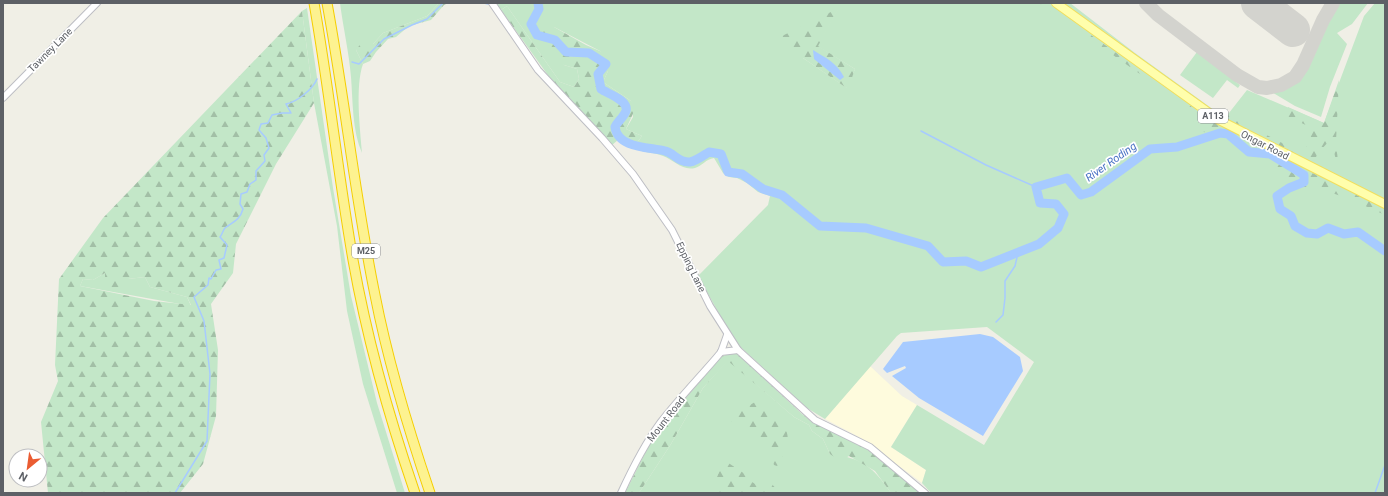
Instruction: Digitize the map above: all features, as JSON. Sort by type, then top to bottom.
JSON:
[{"type":"highway","name":"M25","points":[[314,3],[358,288],[384,394],[415,493]]},
{"type":"highway","name":"M25","points":[[327,3],[360,215],[375,297],[402,404],[430,493]]},
{"type":"main road","name":"Ongar Road","points":[[1056,3],[1219,120],[1385,204]]},
{"type":"street","name":"Tawney Lane","points":[[3,98],[97,3]]},
{"type":"street","name":"Epping Lane","points":[[492,3],[538,70],[606,142],[633,174],[676,237],[707,299],[727,335],[738,350],[811,417],[870,447],[925,493]]},
{"type":"street","name":"Mount Road","points":[[620,493],[641,452],[659,424],[721,352],[727,335]]},
{"type":"street","points":[[721,352],[738,350]]},
{"type":"shaded area","points":[[870,366],[902,396],[917,405],[891,447],[926,470],[922,483],[861,438],[825,419]]},
{"type":"green space","points":[[340,3],[439,3],[427,16],[383,33],[373,44],[356,50],[363,64],[359,84],[359,120],[362,153],[356,135],[350,68]]},
{"type":"green space","points":[[439,3],[448,3],[444,5],[431,20],[409,26],[396,37],[388,39],[370,61],[363,64],[356,50],[362,42],[373,44],[383,33],[427,16]]},
{"type":"green space","points":[[495,3],[1070,3],[1135,53],[1225,118],[1247,90],[1324,123],[1364,16],[1375,3],[1385,3],[1385,493],[931,493],[922,483],[926,470],[891,447],[917,405],[984,445],[1034,362],[987,327],[901,333],[825,419],[807,408],[735,342],[698,276],[768,205],[770,196],[758,192],[747,183],[737,178],[729,177],[723,173],[714,158],[690,169],[682,167],[660,155],[633,148],[642,136],[626,129],[633,117],[631,101],[603,82],[608,71],[600,51],[554,27],[564,65],[577,69],[579,79],[574,87],[560,82],[507,6],[501,10]],"holes":[[[838,9],[817,46],[855,69],[847,88],[803,58]]]},
{"type":"green space","points":[[1039,3],[1046,3],[1192,107],[1236,135],[1385,209],[1385,215],[1350,199],[1314,187],[1299,189],[1272,166],[1243,152],[1227,138],[1204,132],[1167,93]]},
{"type":"green space","points":[[1338,3],[1368,3],[1352,24],[1337,33],[1347,44],[1330,87],[1321,117],[1295,106],[1270,91],[1285,89],[1294,84],[1302,75],[1309,64]]},
{"type":"green space","points":[[507,6],[560,82],[574,87],[579,79],[577,69],[564,65],[541,46],[543,26],[550,28],[554,27],[600,51],[609,61],[608,71],[603,82],[631,101],[636,107],[626,129],[642,136],[633,148],[618,140],[612,145],[550,78],[501,10]]},
{"type":"green space","points":[[307,8],[333,188],[351,296],[377,403],[405,493],[397,493],[363,384],[347,311],[337,226],[314,103],[302,11]]},
{"type":"green space","points":[[839,8],[818,46],[855,69],[848,89],[803,58],[782,36]]},
{"type":"green space","points":[[302,11],[314,103],[276,164],[236,244],[233,273],[211,304],[218,350],[216,416],[203,464],[180,493],[48,493],[48,448],[44,448],[41,422],[58,381],[55,365],[59,279],[103,218]],"holes":[[[105,273],[105,289],[117,290],[128,279],[145,277],[150,287],[187,297],[191,305],[154,301],[80,286],[83,279],[93,280]]]},
{"type":"green space","points":[[1197,52],[1240,85],[1238,88],[1227,80],[1213,98],[1180,75]]},
{"type":"green space","points":[[1339,80],[1336,141],[1339,173],[1331,139],[1318,153],[1315,159],[1325,170],[1345,179],[1344,181],[1225,119],[1228,115],[1280,142],[1304,152],[1314,129],[1285,115],[1288,107],[1324,123]]},
{"type":"green space","points":[[105,273],[128,279],[145,277],[150,287],[187,297],[191,306],[80,286],[83,279],[93,280]]},
{"type":"green space","points":[[733,352],[738,354],[802,414],[813,422],[869,449],[922,493],[891,493],[875,471],[849,456],[844,459],[837,459],[830,454],[823,439],[812,431],[809,425],[794,417],[728,361],[703,388],[671,444],[639,493],[625,493],[654,435],[721,357]]},
{"type":"green space","points":[[728,360],[794,417],[809,425],[812,431],[823,439],[830,454],[851,458],[866,465],[879,476],[891,493],[639,493],[671,444],[703,388]]},
{"type":"green space","points":[[760,399],[781,420],[787,432],[787,446],[781,449],[783,460],[777,466],[774,465],[769,452],[761,440],[746,424],[740,420],[735,423],[729,418],[741,404],[750,405]]},
{"type":"green space","points":[[727,462],[745,474],[757,485],[760,477],[769,481],[780,493],[711,493],[722,464]]},
{"type":"water","points":[[813,50],[835,64],[844,77],[840,80],[814,59]]},
{"type":"water","points":[[980,334],[993,337],[1020,357],[1023,371],[983,436],[919,398],[892,376],[906,368],[905,366],[887,373],[883,369],[903,342]]},
{"type":"waterway","points":[[352,62],[359,64],[384,39],[427,19],[443,3]]},
{"type":"waterway","points":[[484,3],[488,4]]},
{"type":"waterway","name":"River Roding","points":[[538,3],[539,9],[531,24],[537,35],[555,40],[566,52],[589,53],[606,64],[598,74],[601,89],[617,98],[626,107],[625,113],[615,127],[617,134],[622,139],[636,146],[668,152],[686,162],[695,160],[709,152],[721,154],[728,172],[742,174],[763,189],[782,195],[820,226],[866,228],[928,246],[943,262],[966,261],[981,267],[1039,244],[1058,228],[1064,214],[1056,204],[1040,203],[1036,187],[1067,178],[1081,195],[1091,192],[1150,149],[1177,147],[1220,133],[1228,134],[1249,152],[1270,154],[1304,175],[1304,182],[1289,188],[1277,196],[1280,209],[1291,216],[1295,226],[1307,233],[1317,234],[1328,228],[1344,234],[1358,232],[1385,251]]},
{"type":"waterway","points":[[175,493],[207,441],[210,374],[204,321],[194,297],[208,285],[209,278],[211,279],[216,270],[221,269],[219,260],[224,258],[227,245],[220,237],[225,228],[240,216],[243,209],[240,204],[241,194],[247,192],[250,184],[256,180],[256,171],[265,161],[264,155],[269,148],[266,138],[259,130],[261,124],[268,123],[272,115],[291,113],[286,104],[295,101],[304,94],[312,87],[317,79]]},
{"type":"waterway","points":[[921,131],[986,165],[1036,187]]},
{"type":"waterway","points":[[996,322],[1003,315],[1005,281],[1015,266],[1018,253]]},
{"type":"waterway","points":[[1375,493],[1385,465]]},
{"type":"taxiway","points":[[1146,3],[1158,15],[1237,75],[1258,87],[1267,88],[1281,85],[1295,77],[1303,65],[1323,20],[1333,3]]},
{"type":"runway","points":[[1258,3],[1293,30]]}]
